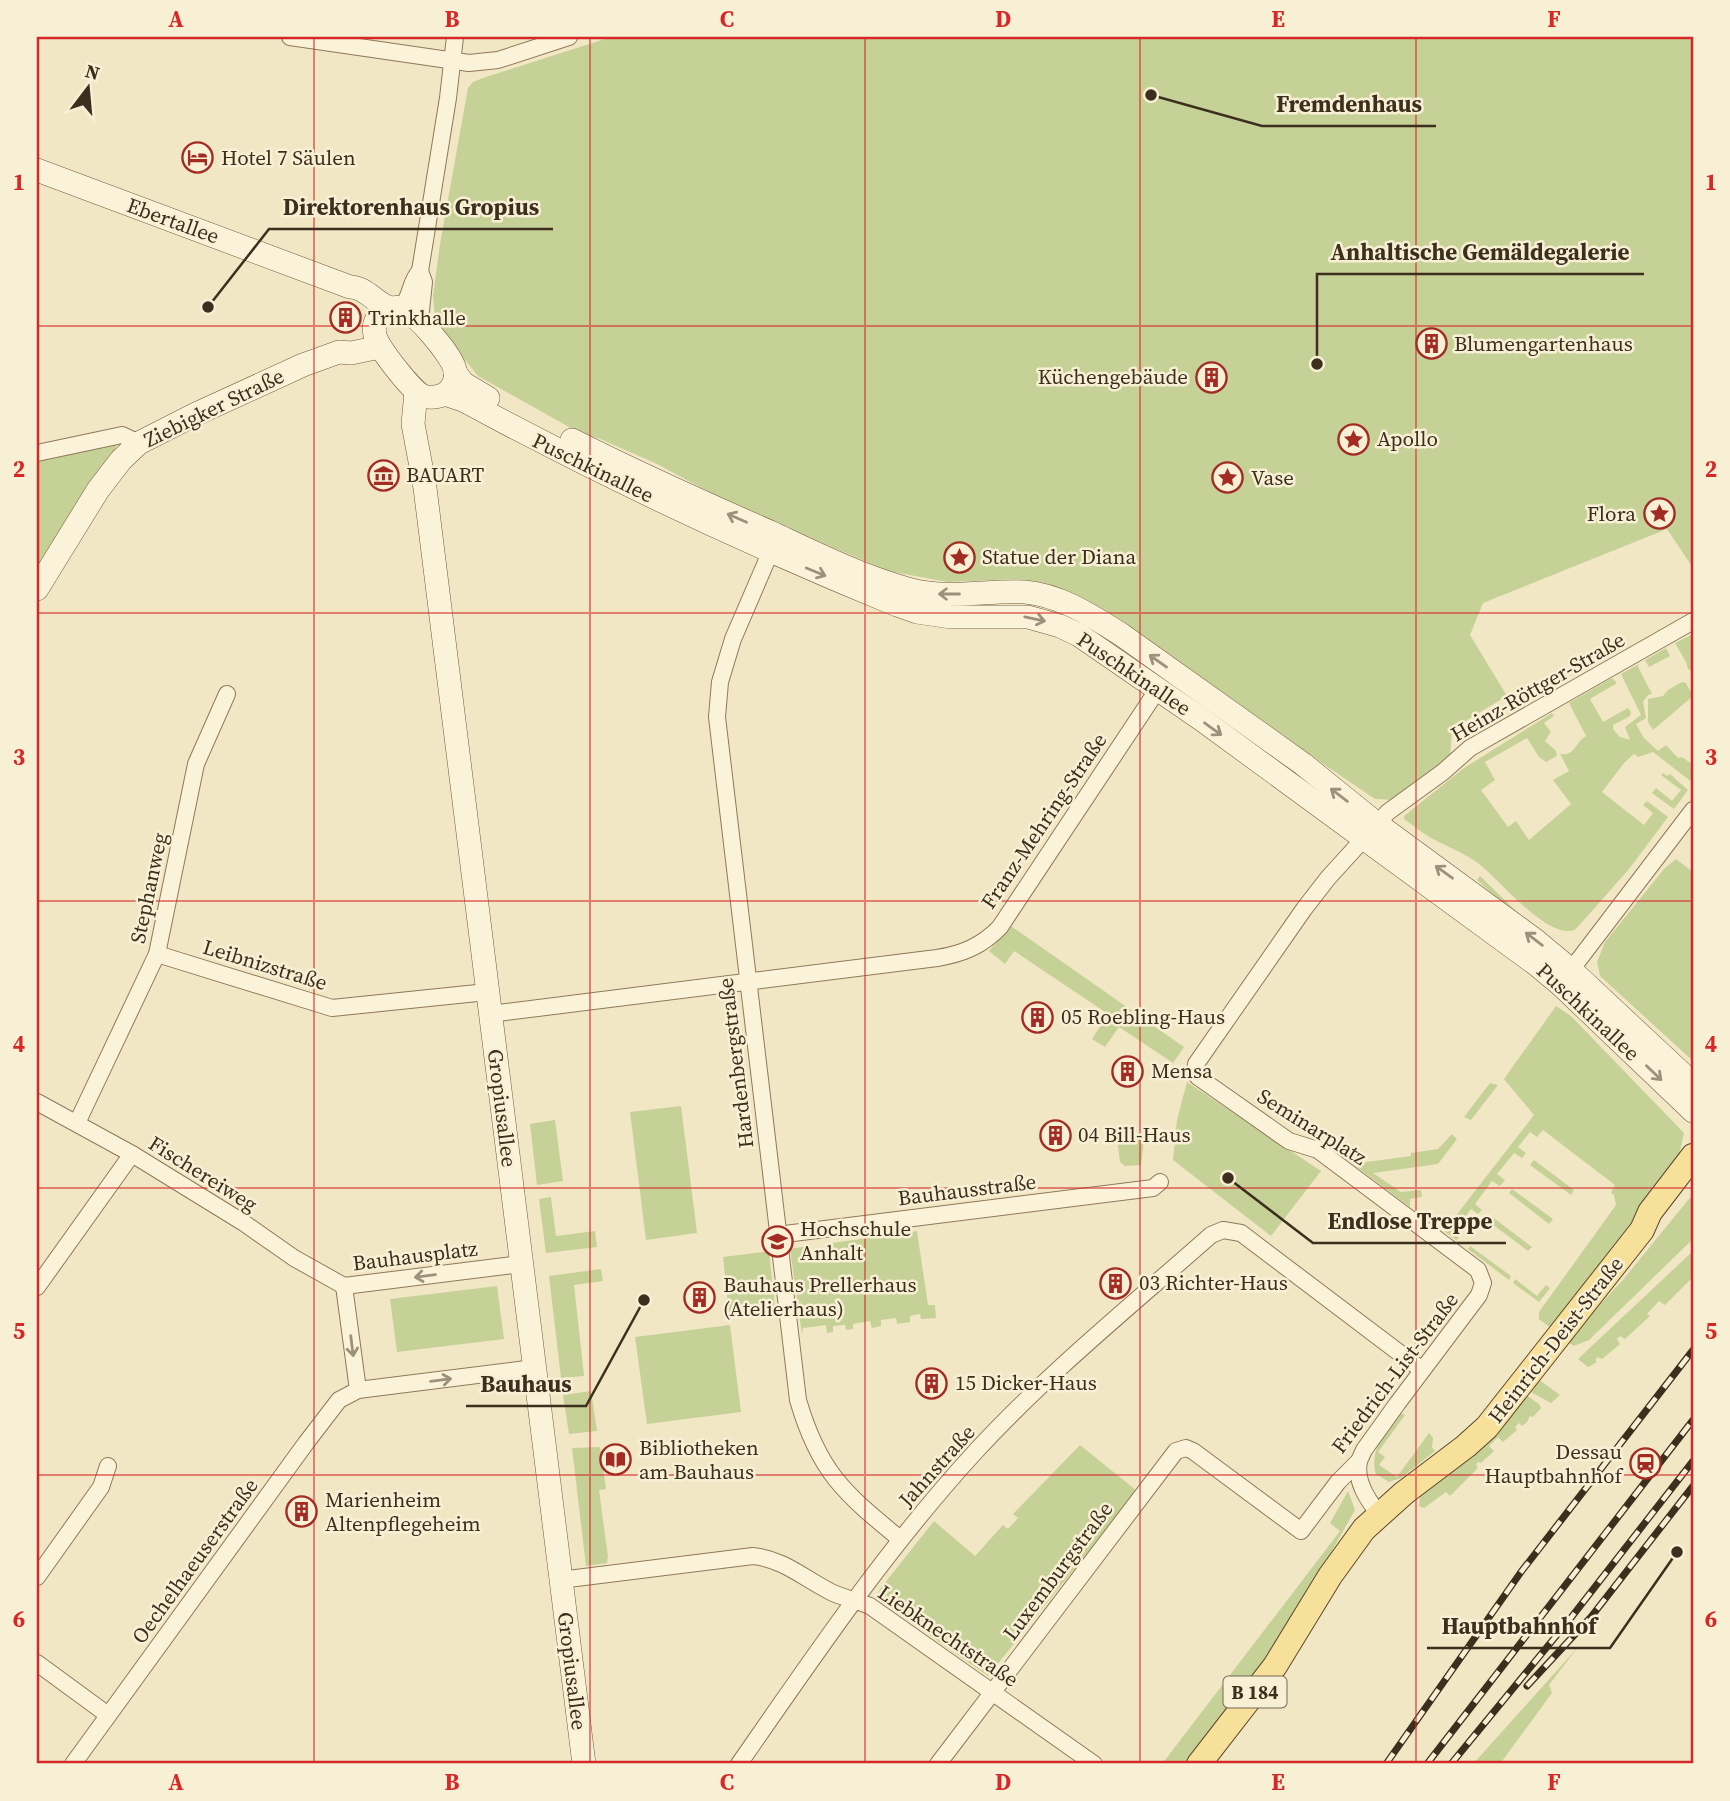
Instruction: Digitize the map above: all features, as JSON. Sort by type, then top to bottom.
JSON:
[{"type":"main road","name":"Ebertallee","points":[[37,170],[349,287],[354,297],[370,314],[390,322]]},
{"type":"main road","name":"Ziebigker Straße","points":[[37,589],[98,490],[121,460],[139,443],[262,383],[339,352],[351,353],[390,322]]},
{"type":"main road","name":"Puschkinallee","points":[[390,322],[449,358],[463,383],[470,388],[592,450],[786,539],[890,583],[922,593],[1026,592],[1054,599],[1122,635],[1303,764],[1371,831],[1561,985],[1693,1111]]},
{"type":"main road","points":[[390,322],[432,395]]},
{"type":"main road","name":"Gropiusallee","points":[[456,372],[453,386],[432,395],[419,452],[583,1764]]},
{"type":"main road","name":"Puschkinallee","points":[[432,395],[463,400],[601,473],[770,553],[917,611],[951,617],[1028,617],[1046,621],[1079,635],[1535,940],[1693,1084]]},
{"type":"main road","name":"Heinrich-Deist-Straße","points":[[1199,1764],[1275,1666],[1350,1546],[1379,1514],[1476,1437],[1503,1410],[1642,1230],[1650,1212],[1693,1156]]},
{"type":"main road","name":"Heinrich-Deist-Straße","points":[[1642,1230],[1651,1226],[1693,1180]]},
{"type":"street","points":[[290,37],[453,62],[486,63],[569,37]]},
{"type":"street","points":[[390,322],[424,282],[420,271],[455,37]]},
{"type":"street","points":[[37,453],[122,435],[139,443]]},
{"type":"street","name":"Hardenbergstraße","points":[[770,553],[733,639],[720,682],[717,717],[798,1399],[815,1448],[839,1486],[900,1539]]},
{"type":"street","name":"Heinz-Röttger-Straße","points":[[1195,1069],[1198,1060],[1304,909],[1388,812],[1491,736],[1693,621]]},
{"type":"street","name":"Franz-Mehring-Straße","points":[[488,1003],[747,982],[936,958],[981,944],[1000,927],[1158,689]]},
{"type":"street","name":"Stephanweg","points":[[77,1122],[157,954],[197,764],[227,694]]},
{"type":"street","points":[[1571,970],[1693,810]]},
{"type":"street","name":"Leibnizstraße","points":[[157,954],[332,1008],[488,1003]]},
{"type":"street","name":"Seminarplatz","points":[[1195,1069],[1198,1077],[1289,1141],[1318,1150],[1478,1269]]},
{"type":"street","name":"Fischereiweg","points":[[37,1102],[132,1154],[244,1223],[294,1258],[344,1286]]},
{"type":"street","points":[[37,1287],[132,1154]]},
{"type":"street","name":"Bauhausstraße","points":[[777,1234],[1153,1188],[1160,1182]]},
{"type":"street","name":"Jahnstraße","points":[[739,1764],[900,1539],[977,1450],[1027,1400],[1211,1235],[1223,1230],[1241,1233],[1422,1370]]},
{"type":"street","name":"Bauhausplatz","points":[[358,1390],[344,1286],[521,1264]]},
{"type":"street","name":"Friedrich-List-Straße","points":[[1193,1451],[1301,1531],[1338,1482],[1359,1461],[1364,1450],[1482,1291],[1483,1278],[1478,1269]]},
{"type":"street","points":[[358,1390],[534,1368]]},
{"type":"street","name":"Oechelhaeuserstraße","points":[[72,1764],[306,1443],[340,1400],[358,1390]]},
{"type":"street","name":"Luxemburgstraße","points":[[938,1764],[1174,1453],[1182,1448],[1193,1451]]},
{"type":"street","points":[[1359,1461],[1357,1469],[1361,1484],[1379,1514]]},
{"type":"street","points":[[37,1577],[101,1487],[108,1466]]},
{"type":"street","name":"Liebknechtstraße","points":[[560,1580],[753,1556],[781,1563],[835,1594],[870,1606],[1094,1764]]},
{"type":"street","points":[[37,1663],[108,1715]]},
{"type":"green space","points":[[611,37],[1693,37],[1693,568],[1667,529],[1483,603],[1470,635],[1507,696],[1452,729],[1450,760],[1396,800],[1375,799],[1071,593],[1044,583],[1017,579],[948,582],[888,571],[737,507],[657,464],[598,438],[585,436],[478,376],[438,327],[433,296],[468,88],[473,82],[483,78]]},
{"type":"green space","points":[[122,435],[76,527],[37,589],[37,453]]},
{"type":"green space","points":[[1693,634],[1693,672],[1688,669],[1675,643]]},
{"type":"green space","points":[[1666,648],[1670,656],[1649,667],[1645,660]]},
{"type":"green space","points":[[1639,664],[1638,667],[1652,694],[1643,702],[1646,718],[1636,724],[1644,738],[1658,751],[1666,745],[1678,758],[1682,757],[1693,763],[1693,783],[1653,752],[1638,757],[1634,754],[1624,763],[1602,792],[1644,825],[1653,813],[1643,805],[1647,801],[1668,817],[1629,869],[1576,929],[1565,931],[1539,919],[1479,864],[1428,836],[1404,819],[1404,816],[1464,768],[1552,713],[1554,716],[1544,723],[1551,732],[1545,741],[1556,751],[1557,756],[1546,762],[1539,757],[1527,738],[1485,762],[1495,780],[1481,790],[1508,827],[1516,821],[1529,840],[1571,804],[1553,780],[1569,771],[1560,754],[1572,751],[1586,736],[1569,703],[1612,678],[1617,683],[1590,699],[1603,722],[1628,708],[1630,716],[1613,725],[1613,729],[1620,737],[1630,740],[1625,727],[1641,715],[1621,674]]},
{"type":"green space","points":[[1682,682],[1686,683],[1693,696],[1653,730],[1648,722],[1648,699],[1663,696]]},
{"type":"green space","points":[[1663,773],[1667,776],[1670,774],[1688,790],[1674,809],[1652,793],[1656,788],[1672,801],[1681,790],[1661,775]]},
{"type":"green space","points":[[1676,859],[1693,872],[1693,1061],[1600,976],[1597,962],[1605,942],[1664,869]]},
{"type":"green space","points":[[1480,876],[1520,915],[1545,933],[1543,936],[1477,880]]},
{"type":"green space","points":[[1011,926],[1184,1047],[1173,1063],[1119,1027],[1105,1047],[1092,1039],[1108,1014],[1014,951],[1005,964],[989,951]]},
{"type":"green space","points":[[1556,1006],[1571,1016],[1684,1133],[1677,1165],[1552,1329],[1539,1319],[1539,1312],[1616,1205],[1611,1193],[1615,1185],[1543,1130],[1537,1137],[1530,1132],[1518,1147],[1526,1153],[1522,1158],[1514,1153],[1497,1174],[1505,1180],[1500,1186],[1492,1181],[1475,1204],[1482,1210],[1478,1214],[1471,1209],[1453,1233],[1459,1238],[1456,1240],[1444,1231],[1534,1115],[1504,1079]]},
{"type":"green space","points":[[1187,1082],[1321,1171],[1271,1236],[1173,1160],[1177,1120]]},
{"type":"green space","points":[[1490,1083],[1498,1085],[1471,1120],[1464,1117]]},
{"type":"green space","points":[[681,1106],[697,1233],[646,1240],[630,1112]]},
{"type":"green space","points":[[555,1120],[563,1181],[537,1185],[530,1124]]},
{"type":"green space","points":[[1117,1127],[1129,1128],[1144,1140],[1141,1165],[1125,1166],[1120,1162]]},
{"type":"green space","points":[[1452,1134],[1457,1139],[1438,1164],[1373,1173],[1401,1192],[1421,1190],[1422,1197],[1410,1199],[1410,1207],[1357,1167],[1359,1163],[1411,1156],[1411,1153],[1438,1149]]},
{"type":"green space","points":[[1534,1160],[1574,1190],[1571,1195],[1530,1165]]},
{"type":"green space","points":[[1512,1189],[1553,1219],[1549,1224],[1509,1193]]},
{"type":"green space","points":[[1693,1194],[1693,1239],[1589,1340],[1574,1346],[1566,1341],[1622,1281]]},
{"type":"green space","points":[[551,1197],[556,1236],[595,1231],[597,1247],[546,1253],[539,1199]]},
{"type":"green space","points":[[1491,1216],[1532,1247],[1528,1251],[1488,1221]]},
{"type":"green space","points":[[917,1231],[928,1305],[935,1305],[936,1318],[921,1319],[920,1314],[910,1316],[910,1322],[897,1324],[896,1318],[881,1320],[881,1326],[872,1328],[870,1321],[853,1324],[853,1329],[846,1330],[845,1325],[833,1326],[833,1332],[827,1333],[826,1325],[803,1328],[802,1335],[790,1249],[808,1246],[811,1262],[834,1259],[832,1243]]},
{"type":"green space","points":[[1470,1246],[1511,1276],[1509,1280],[1468,1249]]},
{"type":"green space","points":[[769,1251],[775,1307],[729,1312],[723,1257]]},
{"type":"green space","points":[[1693,1251],[1693,1277],[1665,1305],[1659,1301],[1647,1314],[1650,1316],[1625,1339],[1620,1336],[1617,1339],[1620,1344],[1602,1359],[1598,1357],[1595,1360],[1597,1362],[1588,1367],[1578,1359]]},
{"type":"green space","points":[[601,1269],[603,1281],[574,1285],[584,1376],[561,1378],[549,1276]]},
{"type":"green space","points":[[1515,1279],[1537,1296],[1546,1285],[1550,1288],[1539,1302],[1513,1283]]},
{"type":"green space","points":[[497,1286],[504,1339],[397,1352],[390,1299]]},
{"type":"green space","points":[[730,1325],[741,1412],[647,1424],[635,1337]]},
{"type":"green space","points":[[1538,1379],[1560,1395],[1551,1403],[1529,1391]]},
{"type":"green space","points":[[591,1391],[597,1431],[569,1434],[563,1395]]},
{"type":"green space","points":[[1526,1395],[1541,1408],[1533,1417],[1530,1416],[1522,1426],[1519,1423],[1515,1427],[1517,1430],[1503,1442],[1498,1437],[1489,1446],[1494,1451],[1481,1463],[1478,1462],[1478,1468],[1450,1496],[1446,1492],[1424,1508],[1419,1506],[1423,1492]]},
{"type":"green space","points":[[1401,1413],[1405,1415],[1378,1452],[1385,1457],[1379,1465],[1397,1477],[1429,1433],[1433,1438],[1432,1447],[1435,1451],[1401,1478],[1389,1482],[1376,1474],[1375,1458],[1384,1432]]},
{"type":"green space","points":[[1080,1445],[1137,1491],[988,1676],[879,1600],[877,1596],[880,1589],[934,1521],[975,1556],[1003,1525],[1008,1529],[1018,1518],[1013,1514]]},
{"type":"green space","points":[[600,1447],[606,1489],[599,1490],[608,1557],[607,1563],[586,1566],[572,1448]]},
{"type":"green space","points":[[1348,1491],[1355,1510],[1282,1639],[1184,1764],[1162,1764],[1340,1531],[1330,1523]]},
{"type":"green space","points":[[1578,1647],[1549,1685],[1552,1693],[1500,1764],[1473,1764]]},
{"type":"railway","points":[[1386,1764],[1521,1572],[1693,1350]]},
{"type":"railway","points":[[1427,1764],[1693,1420]]},
{"type":"railway","points":[[1451,1764],[1570,1619],[1693,1461]]},
{"type":"railway","points":[[1527,1686],[1591,1617],[1693,1486]]},
{"type":"place","name":"Fremdenhaus","points":[[1151,95]]},
{"type":"place","name":"Hotel 7 Säulen","points":[[198,158]]},
{"type":"place","name":"Direktorenhaus Gropius","points":[[208,307]]},
{"type":"place","name":"Trinkhalle","points":[[345,318]]},
{"type":"place","name":"Blumengartenhaus","points":[[1431,344]]},
{"type":"place","name":"Anhaltische Gemäldegalerie","points":[[1317,364]]},
{"type":"place","name":"Küchengebäude","points":[[1211,377]]},
{"type":"place","name":"Apollo","points":[[1354,439]]},
{"type":"place","name":"BAUART","points":[[383,475]]},
{"type":"place","name":"Vase","points":[[1228,478]]},
{"type":"place","name":"Flora","points":[[1659,514]]},
{"type":"place","name":"Statue der Diana","points":[[959,557]]},
{"type":"place","name":"05 Roebling-Haus","points":[[1038,1017]]},
{"type":"place","name":"Mensa","points":[[1128,1071]]},
{"type":"place","name":"04 Bill-Haus","points":[[1055,1135]]},
{"type":"place","name":"Endlose Treppe","points":[[1228,1178]]},
{"type":"place","name":"Hochschule Anhalt","points":[[777,1241]]},
{"type":"place","name":"03 Richter-Haus","points":[[1116,1283]]},
{"type":"place","name":"Bauhaus Prellerhaus (Atelierhaus)","points":[[700,1297]]},
{"type":"place","name":"Bauhaus","points":[[644,1300]]},
{"type":"place","name":"15 Dicker-Haus","points":[[932,1383]]},
{"type":"place","name":"Bibliotheken am Bauhaus","points":[[616,1460]]},
{"type":"place","name":"Dessau Hauptbahnhof","points":[[1645,1464]]},
{"type":"place","name":"Marienheim Altenpflegeheim","points":[[302,1512]]},
{"type":"place","name":"Hauptbahnhof","points":[[1677,1552]]}]
